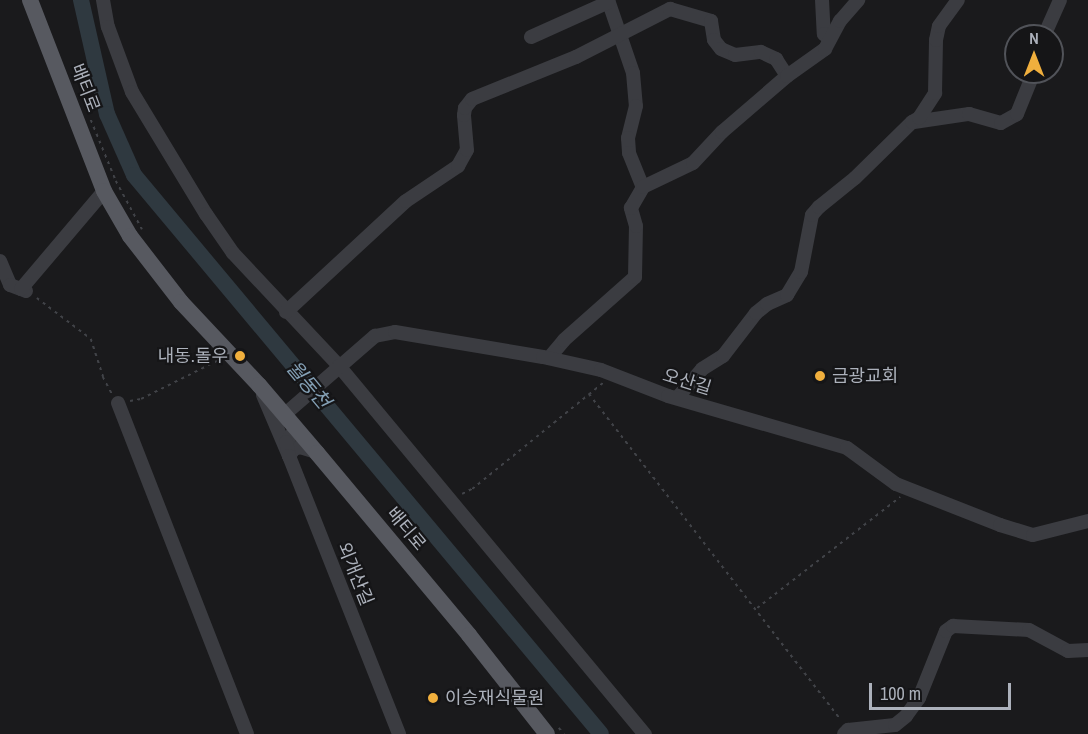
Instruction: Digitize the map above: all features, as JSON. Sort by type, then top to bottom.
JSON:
[{"type":"main road","name":"배티로","points":[[30,0],[104,191],[130,236],[181,302],[259,385],[552,730]]},
{"type":"street","points":[[103,0],[108,27],[132,92],[206,214],[233,253],[338,367],[645,734]]},
{"type":"street","points":[[822,0],[824,34],[830,40]]},
{"type":"street","points":[[549,358],[564,340],[635,277],[636,226],[631,208],[643,187],[693,163],[722,132],[787,76],[825,49],[840,21],[858,0]]},
{"type":"street","points":[[677,398],[702,369],[723,356],[756,313],[767,304],[787,295],[801,272],[812,215],[919,118],[936,93],[936,40],[939,26],[958,0]]},
{"type":"street","points":[[1049,24],[1060,0]]},
{"type":"street","points":[[531,37],[609,1],[622,34],[633,73],[636,106],[627,138],[629,153],[643,187]]},
{"type":"street","points":[[286,312],[406,201],[458,166],[467,150],[464,115],[465,108],[472,99],[576,57],[670,9],[711,21],[714,40],[721,49],[735,55],[761,52],[776,59],[787,76]]},
{"type":"street","points":[[912,122],[969,114],[1001,123],[1017,114],[1029,84]]},
{"type":"street","points":[[0,261],[10,285],[23,290],[104,191]]},
{"type":"street","name":"오산길","points":[[284,415],[375,336],[395,332],[549,358],[847,448],[896,484],[1000,525],[1033,535],[1088,521]]},
{"type":"street","name":"외개산길","points":[[259,385],[399,734]]},
{"type":"street","points":[[118,404],[247,734]]},
{"type":"street","points":[[289,456],[286,442],[296,429]]},
{"type":"street","points":[[289,456],[294,449],[300,447],[317,453]]},
{"type":"street","points":[[846,732],[895,725],[906,716],[920,698],[946,631],[953,626],[1029,630],[1068,651],[1088,650]]},
{"type":"path","points":[[90,117],[116,181],[147,237]]},
{"type":"path","points":[[23,290],[91,339],[103,376],[118,404],[141,399],[229,355]]},
{"type":"path","points":[[462,494],[472,489],[605,382],[608,374]]},
{"type":"path","points":[[589,394],[756,609],[846,732]]},
{"type":"path","points":[[756,609],[908,489]]},
{"type":"path","points":[[552,730],[564,734]]},
{"type":"waterway","name":"월동천","points":[[81,0],[107,114],[134,175],[601,734]]},
{"type":"place","name":"내동.돌우","points":[[240,356]]},
{"type":"place","name":"금광교회","points":[[820,376]]},
{"type":"place","name":"이승재식물원","points":[[433,698]]}]
